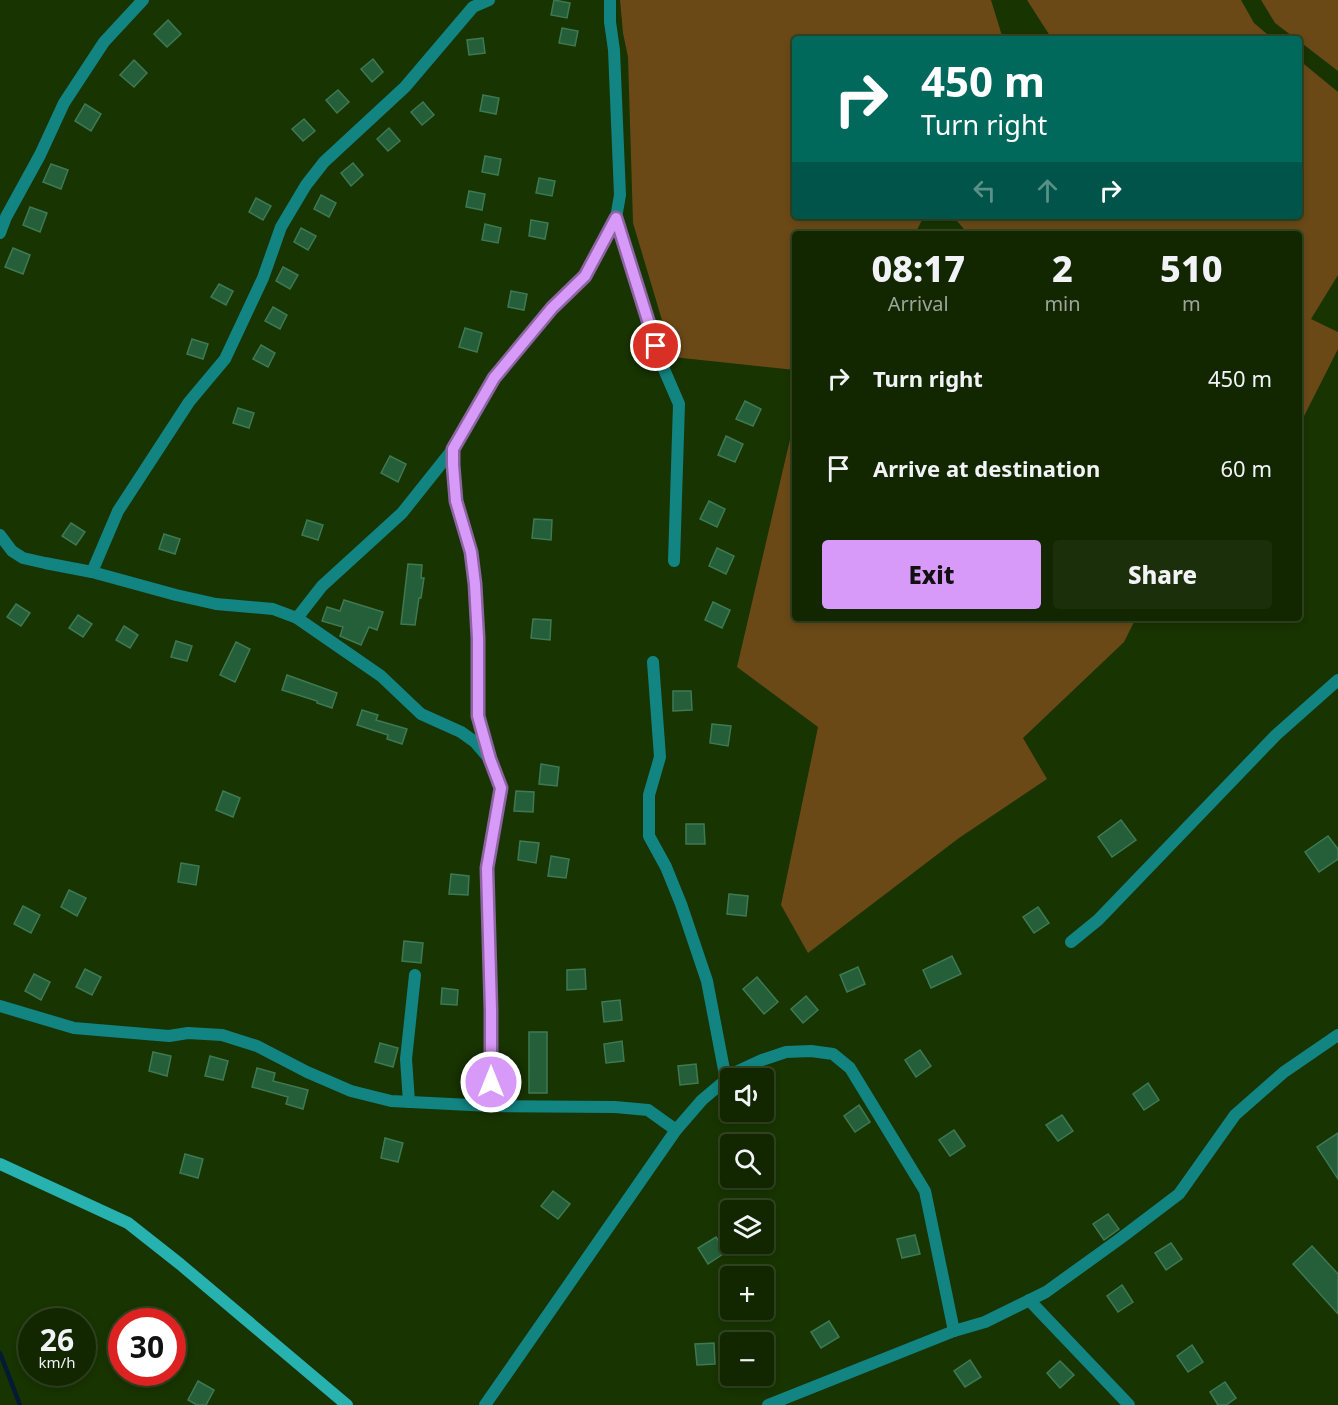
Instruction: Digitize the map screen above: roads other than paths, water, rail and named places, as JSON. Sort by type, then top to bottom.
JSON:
[{"type":"street","points":[[0,233],[64,103],[104,42],[143,0]]},
{"type":"street","points":[[92,572],[118,511],[189,402],[225,360],[263,278],[281,226],[306,185],[324,162],[405,87],[473,7],[489,0]]},
{"type":"street","points":[[297,618],[322,586],[402,513],[453,449],[494,378],[552,308],[585,276],[616,218],[620,195],[610,0]]},
{"type":"street","points":[[616,218],[663,367],[679,404],[674,561]]},
{"type":"street","points":[[453,449],[456,501],[471,552],[475,584],[478,716],[501,788],[487,868],[491,1010],[490,1106]]},
{"type":"street","points":[[0,535],[12,551],[23,558],[92,572],[216,604],[273,609],[297,618],[381,676],[421,714],[461,732],[475,742],[490,759]]},
{"type":"street","points":[[652,662],[660,757],[649,795],[649,836],[666,867],[681,904],[707,981],[724,1068]]},
{"type":"street","points":[[1071,942],[1098,921],[1276,735],[1338,680]]},
{"type":"street","points":[[409,1102],[406,1059],[415,975]]},
{"type":"street","points":[[0,1006],[74,1028],[170,1036],[188,1033],[222,1035],[258,1046],[307,1072],[351,1091],[391,1101],[490,1106],[615,1107],[648,1110],[676,1130]]},
{"type":"street","points":[[768,1405],[954,1331],[985,1322],[1046,1292],[1179,1194],[1235,1115],[1284,1072],[1338,1035]]},
{"type":"street","points":[[745,1068],[786,1052],[811,1051],[833,1054],[850,1068],[925,1191],[954,1331]]},
{"type":"street","points":[[485,1405],[676,1130],[702,1100],[720,1085]]},
{"type":"street","points":[[0,1164],[128,1223],[347,1405]]},
{"type":"street","points":[[1029,1300],[1130,1405]]},
{"type":"waterway","points":[[0,1353],[20,1405]]}]
